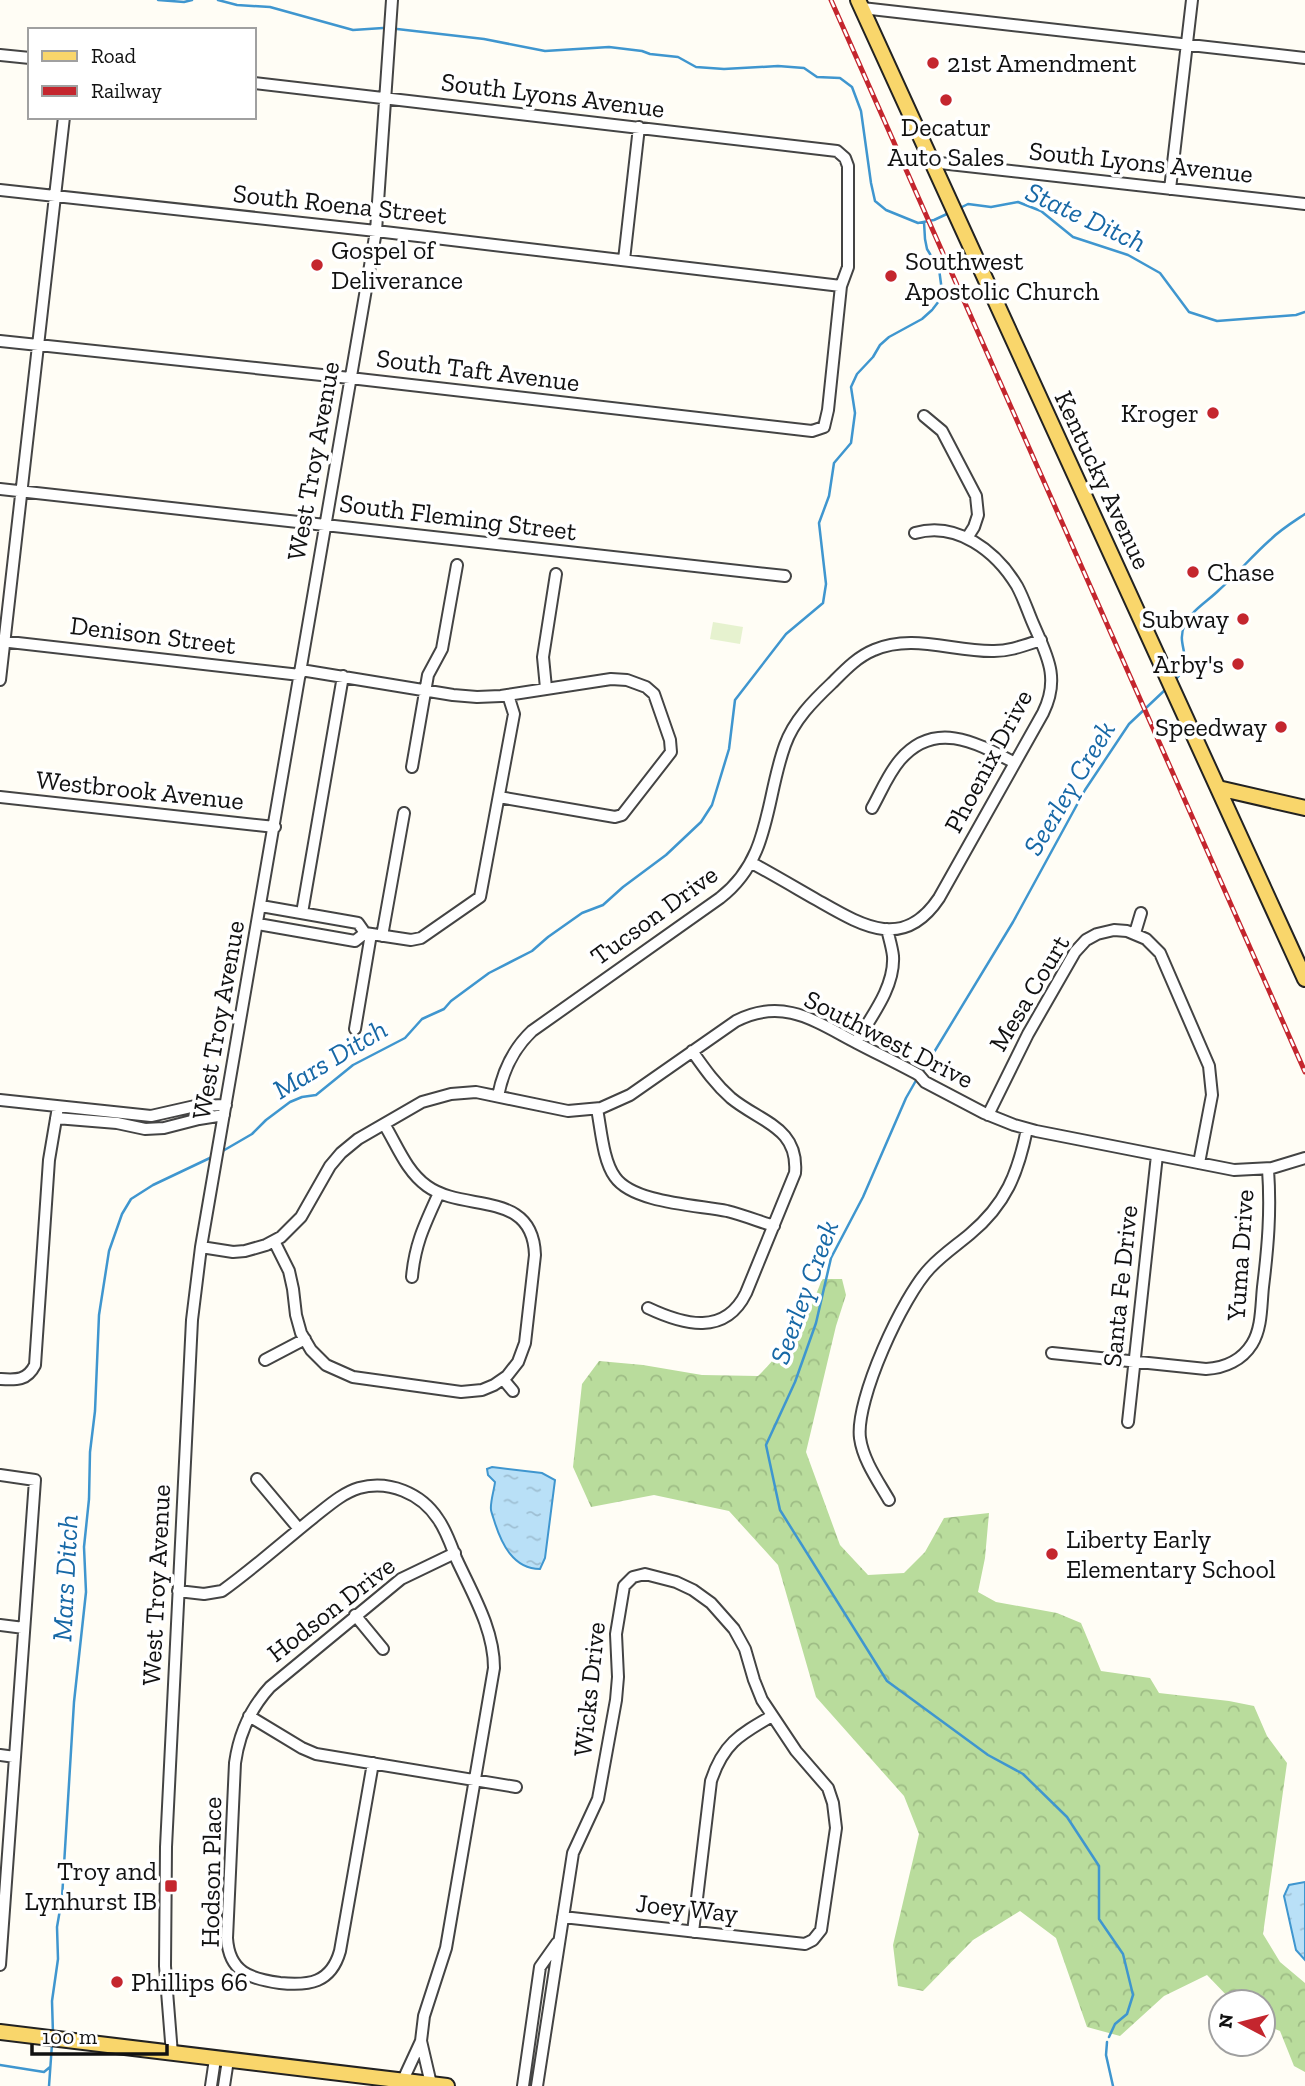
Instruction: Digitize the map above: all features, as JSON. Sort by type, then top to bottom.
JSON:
[{"type":"main road","name":"Kentucky Avenue","points":[[860,4],[1305,979]]},
{"type":"main road","points":[[1218,788],[1305,808]]},
{"type":"main road","points":[[0,2032],[447,2086]]},
{"type":"street","name":"West Troy Avenue","points":[[172,2054],[165,1966],[164,1906],[192,1320],[201,1247],[376,231],[392,0]]},
{"type":"street","points":[[1170,188],[1192,0]]},
{"type":"street","points":[[860,4],[1305,58]]},
{"type":"street","points":[[0,55],[28,58]]},
{"type":"street","name":"South Lyons Avenue","points":[[256,83],[838,151],[848,166],[848,267],[841,286]]},
{"type":"street","points":[[0,680],[2,641],[22,492],[64,119]]},
{"type":"street","points":[[624,260],[639,127]]},
{"type":"street","name":"South Lyons Avenue","points":[[931,162],[1305,204]]},
{"type":"street","name":"South Roena Street","points":[[0,190],[841,286]]},
{"type":"street","name":"South Taft Avenue","points":[[0,341],[811,431],[824,427],[828,410],[841,286]]},
{"type":"street","points":[[915,533],[941,529],[967,538],[978,515],[976,496],[942,431],[925,416]]},
{"type":"street","name":"South Fleming Street","points":[[0,489],[785,576]]},
{"type":"street","name":"Phoenix Drive","points":[[887,929],[912,923],[932,908],[1043,713],[1051,692],[1050,663],[1021,595],[1008,573],[985,550],[967,538]]},
{"type":"street","points":[[412,767],[428,675],[442,649],[457,565]]},
{"type":"street","points":[[546,688],[543,657],[556,574]]},
{"type":"street","name":"Tucson Drive","points":[[498,1096],[510,1058],[532,1031],[737,884],[752,863],[762,837],[781,756],[791,732],[810,705],[859,658],[878,648],[899,643],[995,651],[1041,640]]},
{"type":"street","name":"Denison Street","points":[[2,641],[343,676],[477,697],[508,695],[617,678],[646,687],[654,694],[670,740],[671,752],[626,812],[619,816],[499,797]]},
{"type":"street","points":[[302,913],[343,676]]},
{"type":"street","points":[[261,906],[358,923],[373,934],[411,940],[419,939],[480,897],[514,714],[508,695]]},
{"type":"street","points":[[872,808],[900,760],[929,741],[950,738],[967,740],[1015,763]]},
{"type":"street","name":"Westbrook Avenue","points":[[0,797],[275,827]]},
{"type":"street","points":[[355,1029],[373,934],[404,813]]},
{"type":"street","points":[[752,863],[860,924],[870,928],[887,929],[893,955],[892,972],[883,996],[856,1042]]},
{"type":"street","points":[[1141,913],[1135,933],[1149,941],[1160,953],[1209,1066],[1212,1095],[1199,1163]]},
{"type":"street","points":[[257,924],[355,941],[373,934]]},
{"type":"street","name":"Mesa Court","points":[[988,1115],[1023,1044],[1080,946],[1090,937],[1105,931],[1122,930],[1135,933]]},
{"type":"street","name":"Southwest Drive","points":[[201,1247],[241,1251],[274,1241],[299,1220],[338,1156],[351,1144],[422,1102],[438,1096],[468,1092],[560,1110],[576,1112],[597,1109],[621,1101],[743,1017],[776,1010],[805,1016],[988,1115],[1027,1129],[1234,1170],[1268,1169],[1305,1158]]},
{"type":"street","points":[[648,1308],[668,1317],[694,1323],[711,1322],[727,1315],[742,1300],[795,1173],[795,1156],[791,1144],[778,1129],[735,1101],[719,1087],[692,1051]]},
{"type":"street","points":[[0,1100],[57,1113],[107,1110],[151,1116],[195,1106],[225,1110]]},
{"type":"street","points":[[597,1109],[608,1164],[616,1179],[625,1188],[640,1195],[724,1211],[774,1226]]},
{"type":"street","points":[[0,1379],[19,1380],[28,1376],[35,1361],[50,1160],[57,1113]]},
{"type":"street","points":[[274,1241],[289,1271],[296,1315],[304,1339],[326,1365],[346,1375],[430,1388],[473,1391],[487,1388],[503,1379],[516,1365],[525,1347],[535,1255],[533,1238],[525,1223],[509,1210],[439,1193],[428,1187],[415,1175],[384,1124]]},
{"type":"street","points":[[889,1500],[868,1462],[860,1440],[860,1418],[867,1392],[899,1314],[911,1292],[932,1265],[986,1220],[1006,1193],[1018,1166],[1027,1129]]},
{"type":"street","name":"Santa Fe Drive","points":[[1128,1422],[1157,1155]]},
{"type":"street","name":"Yuma Drive","points":[[1052,1353],[1215,1368],[1238,1359],[1250,1346],[1259,1327],[1270,1220],[1268,1169]]},
{"type":"street","points":[[412,1277],[418,1239],[439,1193]]},
{"type":"street","points":[[265,1360],[304,1339]]},
{"type":"street","points":[[503,1379],[513,1391]]},
{"type":"street","points":[[0,1475],[35,1480],[15,1757],[5,1838],[0,1965]]},
{"type":"street","points":[[257,1479],[299,1529]]},
{"type":"street","points":[[178,1591],[204,1594],[222,1591],[350,1492],[372,1486],[391,1487],[416,1497],[433,1511],[440,1521],[455,1553],[489,1633],[494,1653],[494,1673],[446,1948],[424,2016],[421,2041],[403,2080]]},
{"type":"street","name":"Hodson Drive","points":[[249,1716],[270,1686],[355,1615],[401,1579],[455,1553]]},
{"type":"street","name":"Wicks Drive","points":[[537,2086],[573,1853],[598,1799],[616,1700],[616,1634],[624,1586],[633,1577],[645,1574],[676,1582],[711,1603],[734,1629],[745,1649],[762,1700],[772,1716]]},
{"type":"street","points":[[355,1615],[383,1649]]},
{"type":"street","points":[[0,1625],[24,1628]]},
{"type":"street","points":[[249,1716],[306,1751],[516,1787]]},
{"type":"street","name":"Hodson Place","points":[[249,1716],[240,1738],[235,1763],[227,1938],[233,1960],[243,1972],[254,1978],[304,1984],[321,1979],[335,1965],[340,1951],[373,1763]]},
{"type":"street","points":[[693,1932],[711,1781],[718,1761],[731,1743],[772,1716]]},
{"type":"street","name":"Joey Way","points":[[563,1917],[806,1944],[813,1940],[821,1930],[826,1907],[836,1828],[833,1803],[828,1788],[796,1751],[772,1716]]},
{"type":"street","points":[[0,1755],[15,1757]]},
{"type":"street","name":"Wicks Drive","points":[[523,2086],[540,1967],[559,1940]]},
{"type":"street","points":[[421,2041],[431,2084]]},
{"type":"street","points":[[211,2086],[221,2059]]},
{"type":"street","points":[[221,2059],[224,2086]]},
{"type":"green space","points":[[713,622],[743,627],[740,644],[710,639]]},
{"type":"green space","points":[[822,1279],[842,1279],[846,1295],[806,1452],[840,1545],[868,1575],[904,1573],[925,1552],[944,1518],[989,1513],[985,1558],[978,1592],[996,1602],[1057,1613],[1081,1623],[1101,1671],[1150,1678],[1159,1693],[1254,1706],[1267,1736],[1287,1763],[1263,1934],[1280,1962],[1305,1983],[1305,2072],[1294,2066],[1280,2031],[1277,2030],[1277,1988],[1220,1988],[1207,1975],[1164,1996],[1120,2036],[1087,2027],[1056,1938],[1020,1911],[973,1940],[923,1991],[898,1986],[893,1945],[919,1834],[904,1796],[816,1697],[778,1565],[729,1511],[654,1495],[591,1507],[573,1467],[582,1384],[599,1361],[702,1375],[758,1376],[779,1354],[810,1307]]},
{"type":"water","points":[[492,1467],[542,1473],[555,1480],[545,1558],[540,1569],[522,1565],[515,1560],[500,1537],[491,1510],[495,1482],[488,1475],[487,1469]]},
{"type":"water","points":[[1305,1882],[1305,1960],[1296,1950],[1284,1896],[1289,1885]]},
{"type":"waterway","name":"State Ditch","points":[[158,0],[192,0]]},
{"type":"waterway","name":"State Ditch","points":[[218,0],[237,5],[270,7],[353,30],[383,28]]},
{"type":"waterway","name":"State Ditch","points":[[397,29],[484,39],[545,51],[609,47],[642,51],[678,57],[696,67],[804,68],[817,77],[840,78],[852,87],[861,111],[875,201],[886,210],[918,223],[949,213]]},
{"type":"waterway","name":"State Ditch","points":[[958,209],[968,204],[991,207],[1018,202],[1041,211],[1073,237],[1128,255],[1160,273],[1189,312],[1217,321],[1305,312]]},
{"type":"waterway","name":"Mars Ditch","points":[[221,1152],[252,1134],[290,1102],[316,1095],[353,1065],[405,1038],[422,1019],[444,1009],[489,973],[532,951],[582,913],[603,905],[666,855],[701,822],[712,805],[729,749],[735,700],[786,634],[823,603],[826,584],[819,523],[829,496],[834,463],[851,443],[855,413],[851,387],[857,374],[880,345],[922,319],[939,301],[942,291],[939,269],[927,249],[924,222]]},
{"type":"waterway","name":"Seerley Creek","points":[[1175,680],[1184,665],[1182,632],[1188,619],[1274,536],[1305,514]]},
{"type":"waterway","name":"Seerley Creek","points":[[922,1072],[1013,922],[1085,790],[1129,724],[1166,689]]},
{"type":"waterway","name":"Seerley Creek","points":[[918,1077],[906,1098],[863,1197],[831,1258],[816,1323],[795,1382],[766,1445],[780,1510],[887,1681],[988,1755],[1023,1774],[1067,1817],[1099,1866],[1099,1919],[1123,1954],[1133,1995],[1127,2014],[1115,2024],[1109,2037]]},
{"type":"waterway","name":"Mars Ditch","points":[[53,2034],[52,2001],[58,1959],[57,1927],[62,1898],[74,1702],[86,1592],[84,1547],[95,1411],[99,1315],[109,1251],[122,1214],[131,1199],[153,1185],[212,1157]]},
{"type":"waterway","name":"Seerley Creek","points":[[1107,2042],[1106,2055],[1113,2086]]},
{"type":"waterway","name":"Mars Ditch","points":[[49,2086],[52,2044]]},
{"type":"waterway","points":[[0,2065],[44,2072],[50,2067]]},
{"type":"railway","points":[[831,0],[1305,1072]]},
{"type":"place","name":"21st Amendment","points":[[933,63]]},
{"type":"place","name":"Decatur Auto Sales","points":[[946,100]]},
{"type":"place","name":"Gospel of Deliverance","points":[[317,265]]},
{"type":"place","name":"Southwest Apostolic Church","points":[[891,276]]},
{"type":"place","name":"Kroger","points":[[1213,413]]},
{"type":"place","name":"Chase","points":[[1193,572]]},
{"type":"place","name":"Subway","points":[[1243,619]]},
{"type":"place","name":"Arby's","points":[[1238,664]]},
{"type":"place","name":"Speedway","points":[[1281,727]]},
{"type":"place","name":"Liberty Early Elementary School","points":[[1052,1554]]},
{"type":"place","name":"Troy and Lynhurst IB","points":[[171,1886]]},
{"type":"place","name":"Phillips 66","points":[[117,1982]]}]
